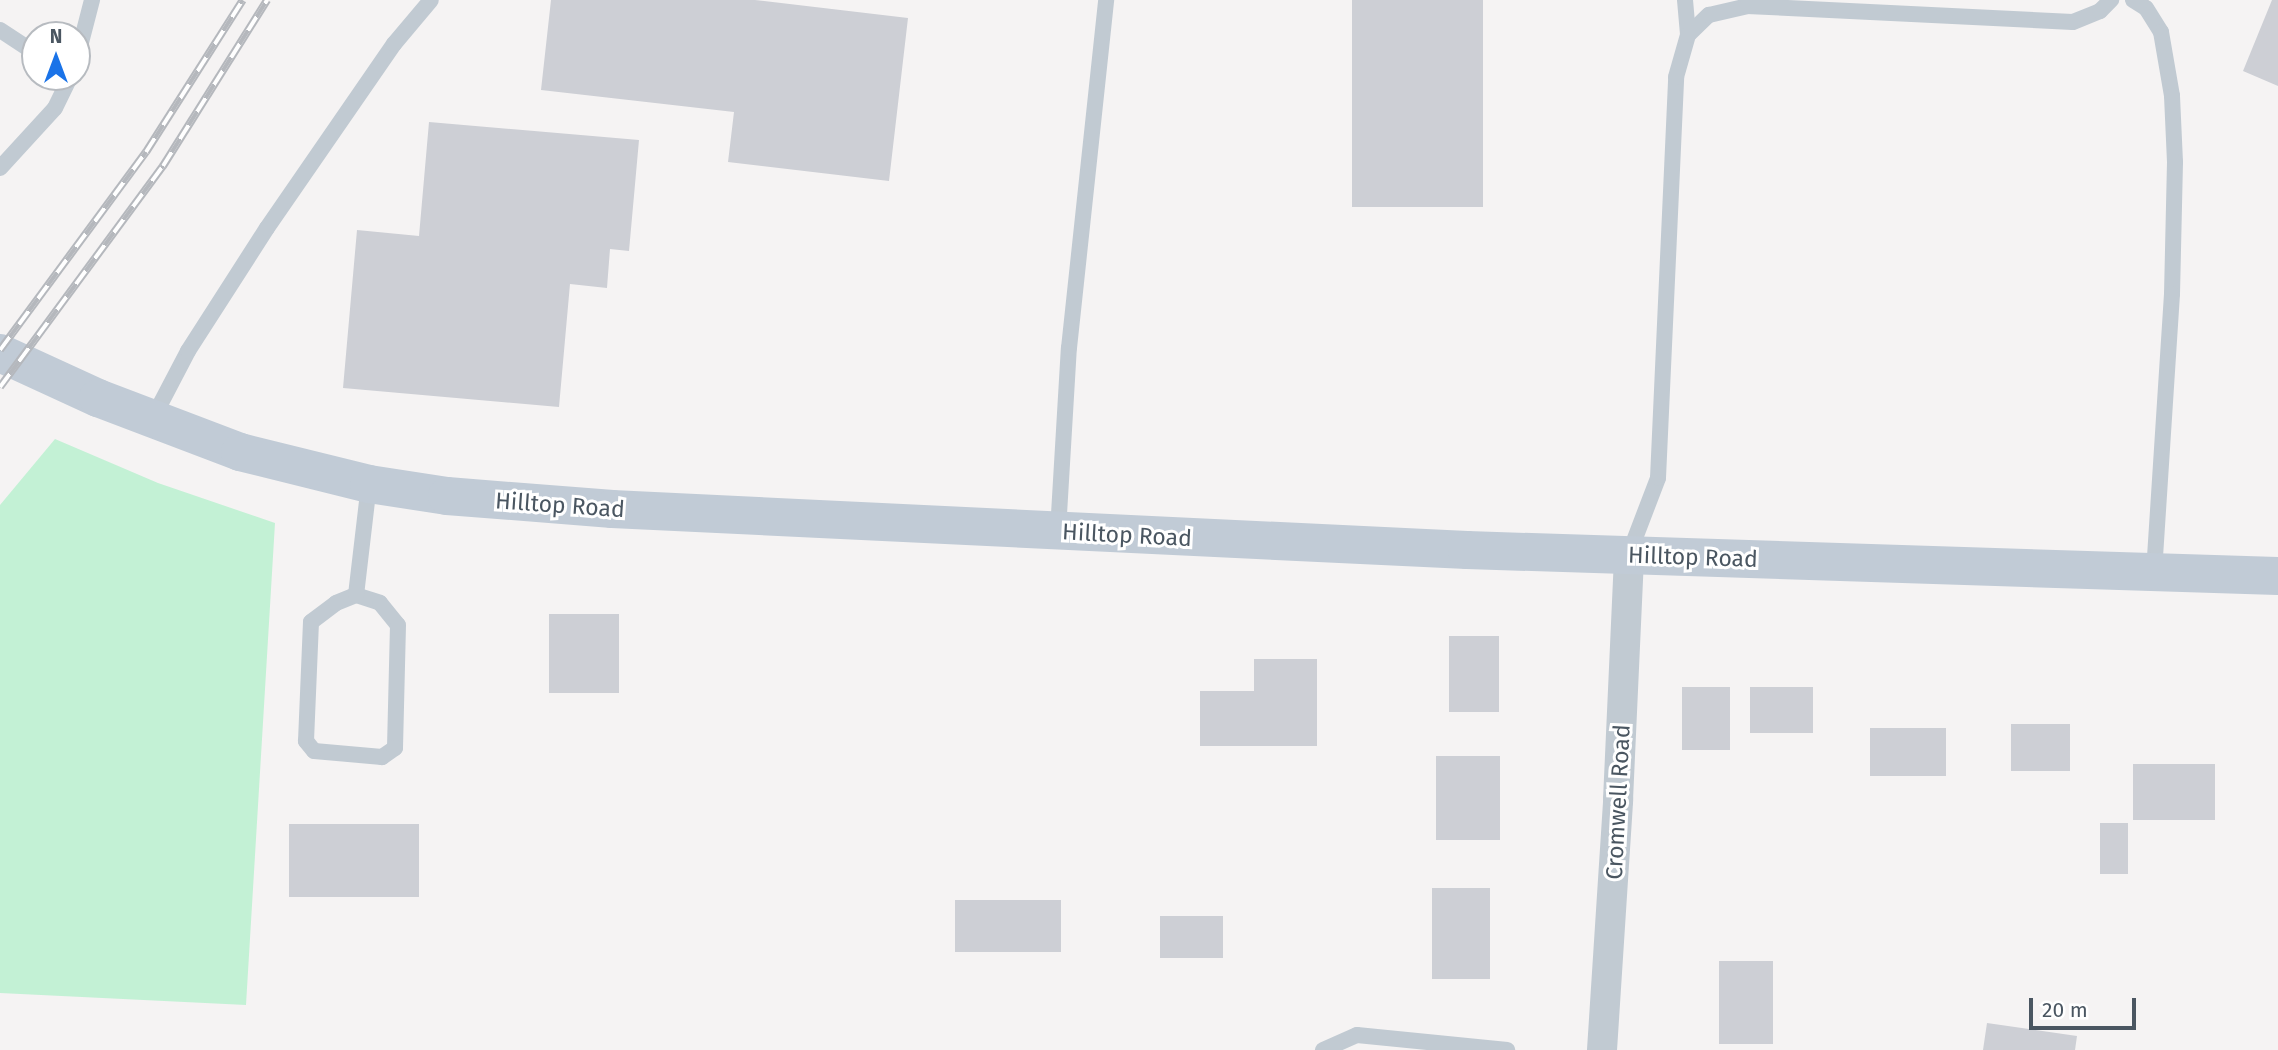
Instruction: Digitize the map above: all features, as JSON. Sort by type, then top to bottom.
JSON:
[{"type":"main road","name":"Hilltop Road","points":[[0,354],[152,420],[240,452],[369,484],[447,496],[612,509],[1058,532],[2278,576]]},
{"type":"street","name":"Cromwell Road","points":[[1602,1050],[1618,800],[1629,554]]},
{"type":"lane","points":[[87,21],[92,0]]},
{"type":"lane","points":[[152,420],[188,351],[267,228],[394,44],[431,0]]},
{"type":"lane","points":[[1058,532],[1069,348],[1107,0]]},
{"type":"lane","points":[[1629,554],[1658,478],[1676,78],[1688,35],[1685,0]]},
{"type":"lane","points":[[1688,35],[1709,15],[1747,6],[2073,22],[2100,10],[2111,0]]},
{"type":"lane","points":[[2133,0],[2146,8],[2161,32],[2172,96],[2175,162],[2172,294],[2154,573]]},
{"type":"lane","points":[[0,30],[21,44]]},
{"type":"lane","points":[[0,168],[55,108],[63,91]]},
{"type":"lane","points":[[356,595],[369,484]]},
{"type":"lane","points":[[356,595],[380,603],[398,625],[395,748],[382,757],[314,751],[306,741],[311,622],[336,603],[356,595]]},
{"type":"lane","points":[[1323,1050],[1357,1035],[1507,1050]]},
{"type":"green space","points":[[55,439],[158,483],[275,523],[246,1005],[0,993],[0,505]]},
{"type":"building","points":[[551,0],[755,0],[908,18],[889,181],[728,162],[734,112],[541,90]]},
{"type":"building","points":[[1352,0],[1483,0],[1483,207],[1352,207]]},
{"type":"building","points":[[2272,0],[2278,0],[2278,86],[2243,71]]},
{"type":"building","points":[[429,122],[639,140],[629,251],[610,249],[607,288],[570,284],[559,407],[343,388],[357,230],[419,236]]},
{"type":"building","points":[[549,614],[619,614],[619,693],[549,693]]},
{"type":"building","points":[[1449,636],[1499,636],[1499,712],[1449,712]]},
{"type":"building","points":[[1254,659],[1317,659],[1317,746],[1200,746],[1200,691],[1254,691]]},
{"type":"building","points":[[1682,687],[1730,687],[1730,750],[1682,750]]},
{"type":"building","points":[[1750,687],[1813,687],[1813,733],[1750,733]]},
{"type":"building","points":[[2011,724],[2070,724],[2070,771],[2011,771]]},
{"type":"building","points":[[1870,728],[1946,728],[1946,776],[1870,776]]},
{"type":"building","points":[[1436,756],[1500,756],[1500,840],[1436,840]]},
{"type":"building","points":[[2133,764],[2215,764],[2215,820],[2133,820]]},
{"type":"building","points":[[2100,823],[2128,823],[2128,874],[2100,874]]},
{"type":"building","points":[[289,824],[419,824],[419,897],[289,897]]},
{"type":"building","points":[[1432,888],[1490,888],[1490,979],[1432,979]]},
{"type":"building","points":[[955,900],[1061,900],[1061,952],[955,952]]},
{"type":"building","points":[[1160,916],[1223,916],[1223,958],[1160,958]]},
{"type":"building","points":[[1719,961],[1773,961],[1773,1044],[1719,1044]]},
{"type":"building","points":[[1987,1023],[2077,1036],[2075,1050],[1983,1050]]},
{"type":"railway","points":[[0,350],[146,152],[243,0]]},
{"type":"railway","points":[[0,387],[163,166],[267,0]]}]
